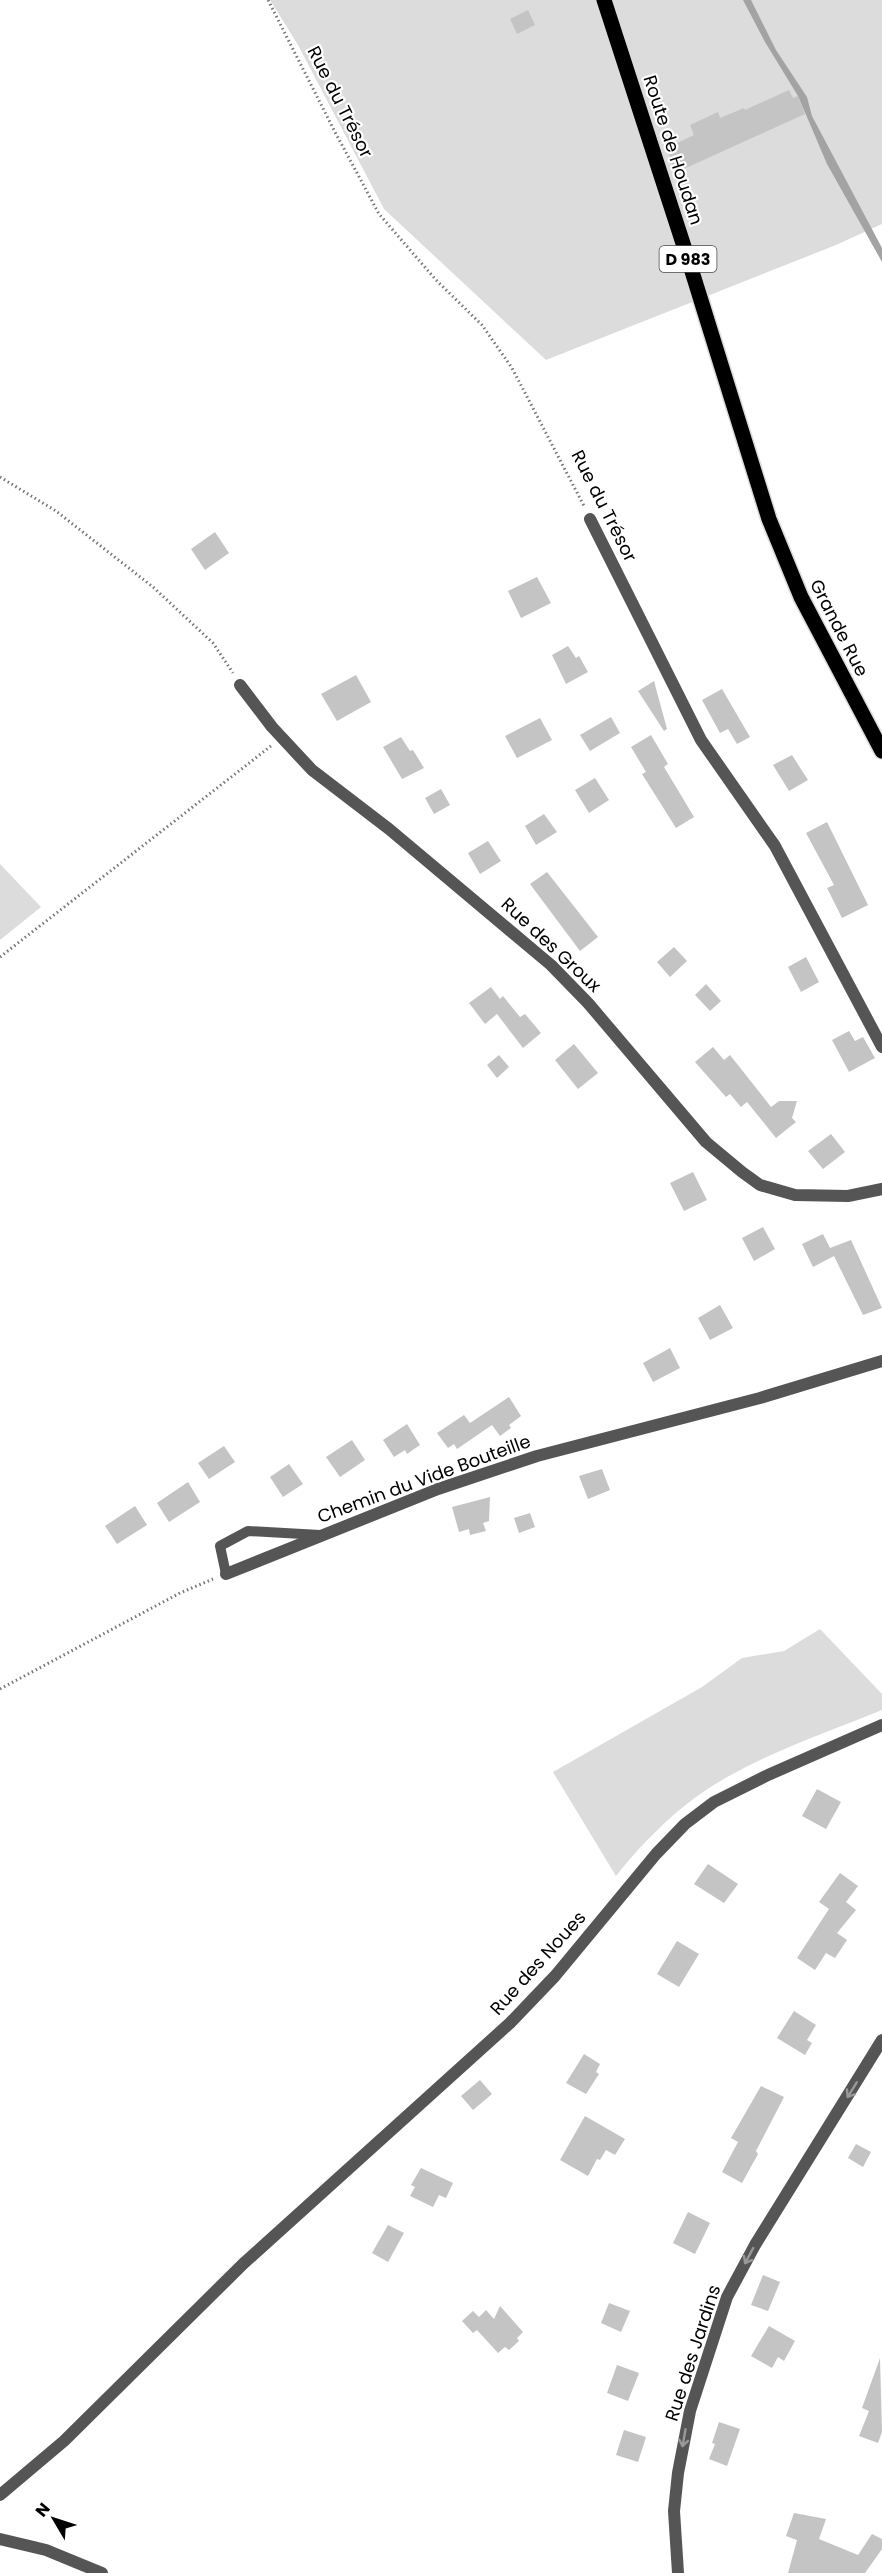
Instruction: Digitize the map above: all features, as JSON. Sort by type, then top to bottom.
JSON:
[{"type":"main road","name":"Route de Houdan","points":[[604,0],[769,519]]},
{"type":"main road","name":"Grande Rue","points":[[769,519],[801,597],[882,751]]},
{"type":"street","name":"Rue du Trésor","points":[[590,519],[701,740],[775,846],[882,1047]]},
{"type":"street","name":"Rue des Groux","points":[[240,685],[282,738],[312,770],[389,829],[551,965],[588,1003],[706,1142],[742,1172],[760,1185],[795,1195],[848,1196],[882,1189]]},
{"type":"street","name":"Chemin du Vide Bouteille","points":[[226,1574],[438,1489],[537,1456],[760,1398],[882,1361]]},
{"type":"street","name":"Rue des Noues","points":[[0,2495],[64,2441],[243,2264],[510,2023],[555,1976],[656,1854],[685,1824],[714,1802],[768,1775],[882,1725]]},
{"type":"street","name":"Rue des Jardins","points":[[678,2573],[674,2511],[678,2473],[690,2411],[728,2297],[755,2245],[882,2040]]},
{"type":"street","points":[[0,2539],[46,2550],[102,2573]]},
{"type":"lane","points":[[226,1574],[220,1546],[248,1531],[320,1535]]},
{"type":"path","name":"Rue du Trésor","points":[[268,0],[379,214],[436,280],[482,325],[512,368],[590,519]]},
{"type":"path","points":[[0,477],[56,511],[153,587],[213,643],[240,685]]},
{"type":"path","points":[[0,957],[282,738]]},
{"type":"path","points":[[0,1689],[180,1593],[226,1574]]},
{"type":"shaded area","points":[[270,0],[882,0],[882,224],[836,245],[546,360],[384,209],[298,45]]},
{"type":"shaded area","points":[[743,0],[751,0],[776,50],[807,97],[812,116],[882,248],[882,262],[827,164],[798,96]]},
{"type":"shaded area","points":[[0,864],[41,907],[0,940]]},
{"type":"shaded area","points":[[820,1629],[882,1694],[882,1710],[766,1757],[729,1776],[697,1796],[668,1820],[616,1876],[553,1772],[702,1687],[742,1658],[784,1651]]},
{"type":"building","points":[[528,10],[535,25],[517,34],[510,19]]},
{"type":"building","points":[[789,90],[793,98],[798,96],[805,114],[675,173],[667,148],[694,135],[690,125],[718,112],[720,118],[744,108],[745,110]]},
{"type":"building","points":[[215,532],[229,553],[205,570],[191,549]]},
{"type":"building","points":[[537,577],[551,603],[521,618],[508,591]]},
{"type":"building","points":[[568,646],[576,658],[579,656],[588,672],[566,684],[552,655]]},
{"type":"building","points":[[356,675],[371,702],[337,721],[321,694]]},
{"type":"building","points":[[654,681],[667,729],[664,731],[638,691]]},
{"type":"building","points":[[722,689],[750,737],[737,744],[728,729],[720,733],[702,700]]},
{"type":"building","points":[[611,717],[620,733],[590,751],[580,735]]},
{"type":"building","points":[[540,718],[552,740],[517,758],[505,736]]},
{"type":"building","points":[[651,735],[668,764],[664,767],[694,817],[676,828],[642,774],[646,772],[631,747]]},
{"type":"building","points":[[401,737],[410,751],[413,750],[424,768],[402,779],[383,747]]},
{"type":"building","points":[[792,755],[808,780],[789,791],[773,765]]},
{"type":"building","points":[[595,778],[609,800],[589,813],[575,790]]},
{"type":"building","points":[[441,789],[450,805],[434,814],[425,798]]},
{"type":"building","points":[[544,814],[557,832],[536,845],[525,826]]},
{"type":"building","points":[[827,822],[868,905],[842,918],[827,888],[834,885],[806,833]]},
{"type":"building","points":[[488,841],[501,861],[480,874],[468,853]]},
{"type":"building","points":[[547,872],[598,937],[580,951],[530,884]]},
{"type":"building","points":[[674,947],[687,961],[670,977],[657,962]]},
{"type":"building","points":[[806,957],[819,982],[801,992],[788,967]]},
{"type":"building","points":[[706,984],[721,1001],[710,1011],[695,995]]},
{"type":"building","points":[[491,987],[500,999],[503,996],[520,1017],[525,1014],[541,1033],[523,1048],[497,1014],[485,1024],[469,1003]]},
{"type":"building","points":[[849,1031],[855,1041],[863,1037],[875,1058],[849,1072],[832,1040]]},
{"type":"building","points":[[574,1044],[598,1073],[578,1089],[555,1060]]},
{"type":"building","points":[[713,1047],[724,1060],[730,1055],[771,1107],[779,1101],[797,1101],[792,1118],[796,1122],[776,1138],[747,1102],[741,1107],[730,1094],[726,1097],[695,1062]]},
{"type":"building","points":[[499,1055],[509,1067],[497,1078],[487,1065]]},
{"type":"building","points":[[831,1134],[845,1152],[823,1169],[808,1151]]},
{"type":"building","points":[[693,1172],[707,1200],[684,1211],[670,1183]]},
{"type":"building","points":[[763,1227],[775,1249],[754,1261],[742,1238]]},
{"type":"building","points":[[823,1234],[830,1248],[851,1240],[882,1308],[863,1315],[834,1256],[813,1267],[802,1244]]},
{"type":"building","points":[[720,1305],[733,1328],[710,1340],[698,1318]]},
{"type":"building","points":[[670,1348],[680,1368],[653,1382],[643,1363]]},
{"type":"building","points":[[509,1397],[521,1416],[500,1436],[492,1425],[457,1449],[454,1444],[448,1448],[437,1433],[464,1415],[470,1423]]},
{"type":"building","points":[[407,1424],[420,1445],[407,1454],[405,1450],[394,1457],[383,1440]]},
{"type":"building","points":[[352,1440],[365,1460],[340,1477],[326,1457]]},
{"type":"building","points":[[224,1446],[235,1462],[209,1479],[198,1463]]},
{"type":"building","points":[[289,1464],[303,1484],[283,1497],[270,1477]]},
{"type":"building","points":[[602,1469],[610,1490],[588,1499],[579,1476]]},
{"type":"building","points":[[188,1482],[200,1502],[169,1522],[157,1503]]},
{"type":"building","points":[[490,1497],[489,1521],[483,1523],[486,1531],[470,1535],[469,1529],[459,1532],[452,1507]]},
{"type":"building","points":[[135,1506],[147,1525],[117,1544],[105,1526]]},
{"type":"building","points":[[530,1513],[535,1527],[519,1533],[514,1518]]},
{"type":"building","points":[[817,1789],[841,1802],[826,1829],[802,1816]]},
{"type":"building","points":[[708,1864],[738,1884],[724,1903],[694,1884]]},
{"type":"building","points":[[840,1873],[858,1886],[846,1902],[856,1910],[837,1933],[847,1940],[835,1958],[826,1953],[815,1970],[797,1958],[829,1909],[819,1902]]},
{"type":"building","points":[[677,1941],[699,1954],[679,1987],[657,1974]]},
{"type":"building","points":[[794,2011],[816,2025],[807,2040],[812,2043],[805,2055],[777,2038]]},
{"type":"building","points":[[584,2054],[600,2064],[596,2072],[599,2074],[586,2094],[566,2083]]},
{"type":"building","points":[[480,2080],[492,2094],[473,2110],[461,2096]]},
{"type":"building","points":[[761,2086],[784,2097],[742,2183],[722,2172],[738,2142],[731,2138]]},
{"type":"building","points":[[585,2116],[625,2139],[615,2155],[606,2150],[600,2160],[597,2159],[588,2176],[560,2160]]},
{"type":"building","points":[[856,2144],[871,2152],[863,2167],[848,2158]]},
{"type":"building","points":[[421,2168],[453,2183],[446,2198],[439,2195],[433,2207],[410,2196],[415,2187],[411,2185]]},
{"type":"building","points":[[688,2212],[710,2223],[695,2254],[673,2243]]},
{"type":"building","points":[[388,2225],[404,2233],[388,2262],[372,2253]]},
{"type":"building","points":[[763,2275],[780,2282],[768,2311],[751,2305]]},
{"type":"building","points":[[609,2303],[630,2311],[621,2332],[601,2323]]},
{"type":"building","points":[[500,2306],[523,2332],[517,2338],[519,2341],[509,2350],[505,2347],[498,2353],[477,2330],[473,2333],[462,2321],[473,2311],[479,2317],[486,2310],[494,2319]]},
{"type":"building","points":[[769,2326],[795,2341],[784,2361],[778,2357],[772,2368],[751,2356]]},
{"type":"building","points":[[880,2358],[882,2432],[878,2443],[859,2436],[869,2411],[862,2408]]},
{"type":"building","points":[[617,2365],[639,2373],[628,2401],[607,2393]]},
{"type":"building","points":[[719,2422],[740,2429],[727,2466],[709,2459],[715,2444],[712,2443]]},
{"type":"building","points":[[624,2430],[646,2437],[638,2462],[616,2455]]},
{"type":"building","points":[[794,2513],[826,2519],[819,2539],[858,2555],[872,2534],[882,2539],[882,2549],[865,2573],[788,2573],[797,2540],[786,2536]]}]
